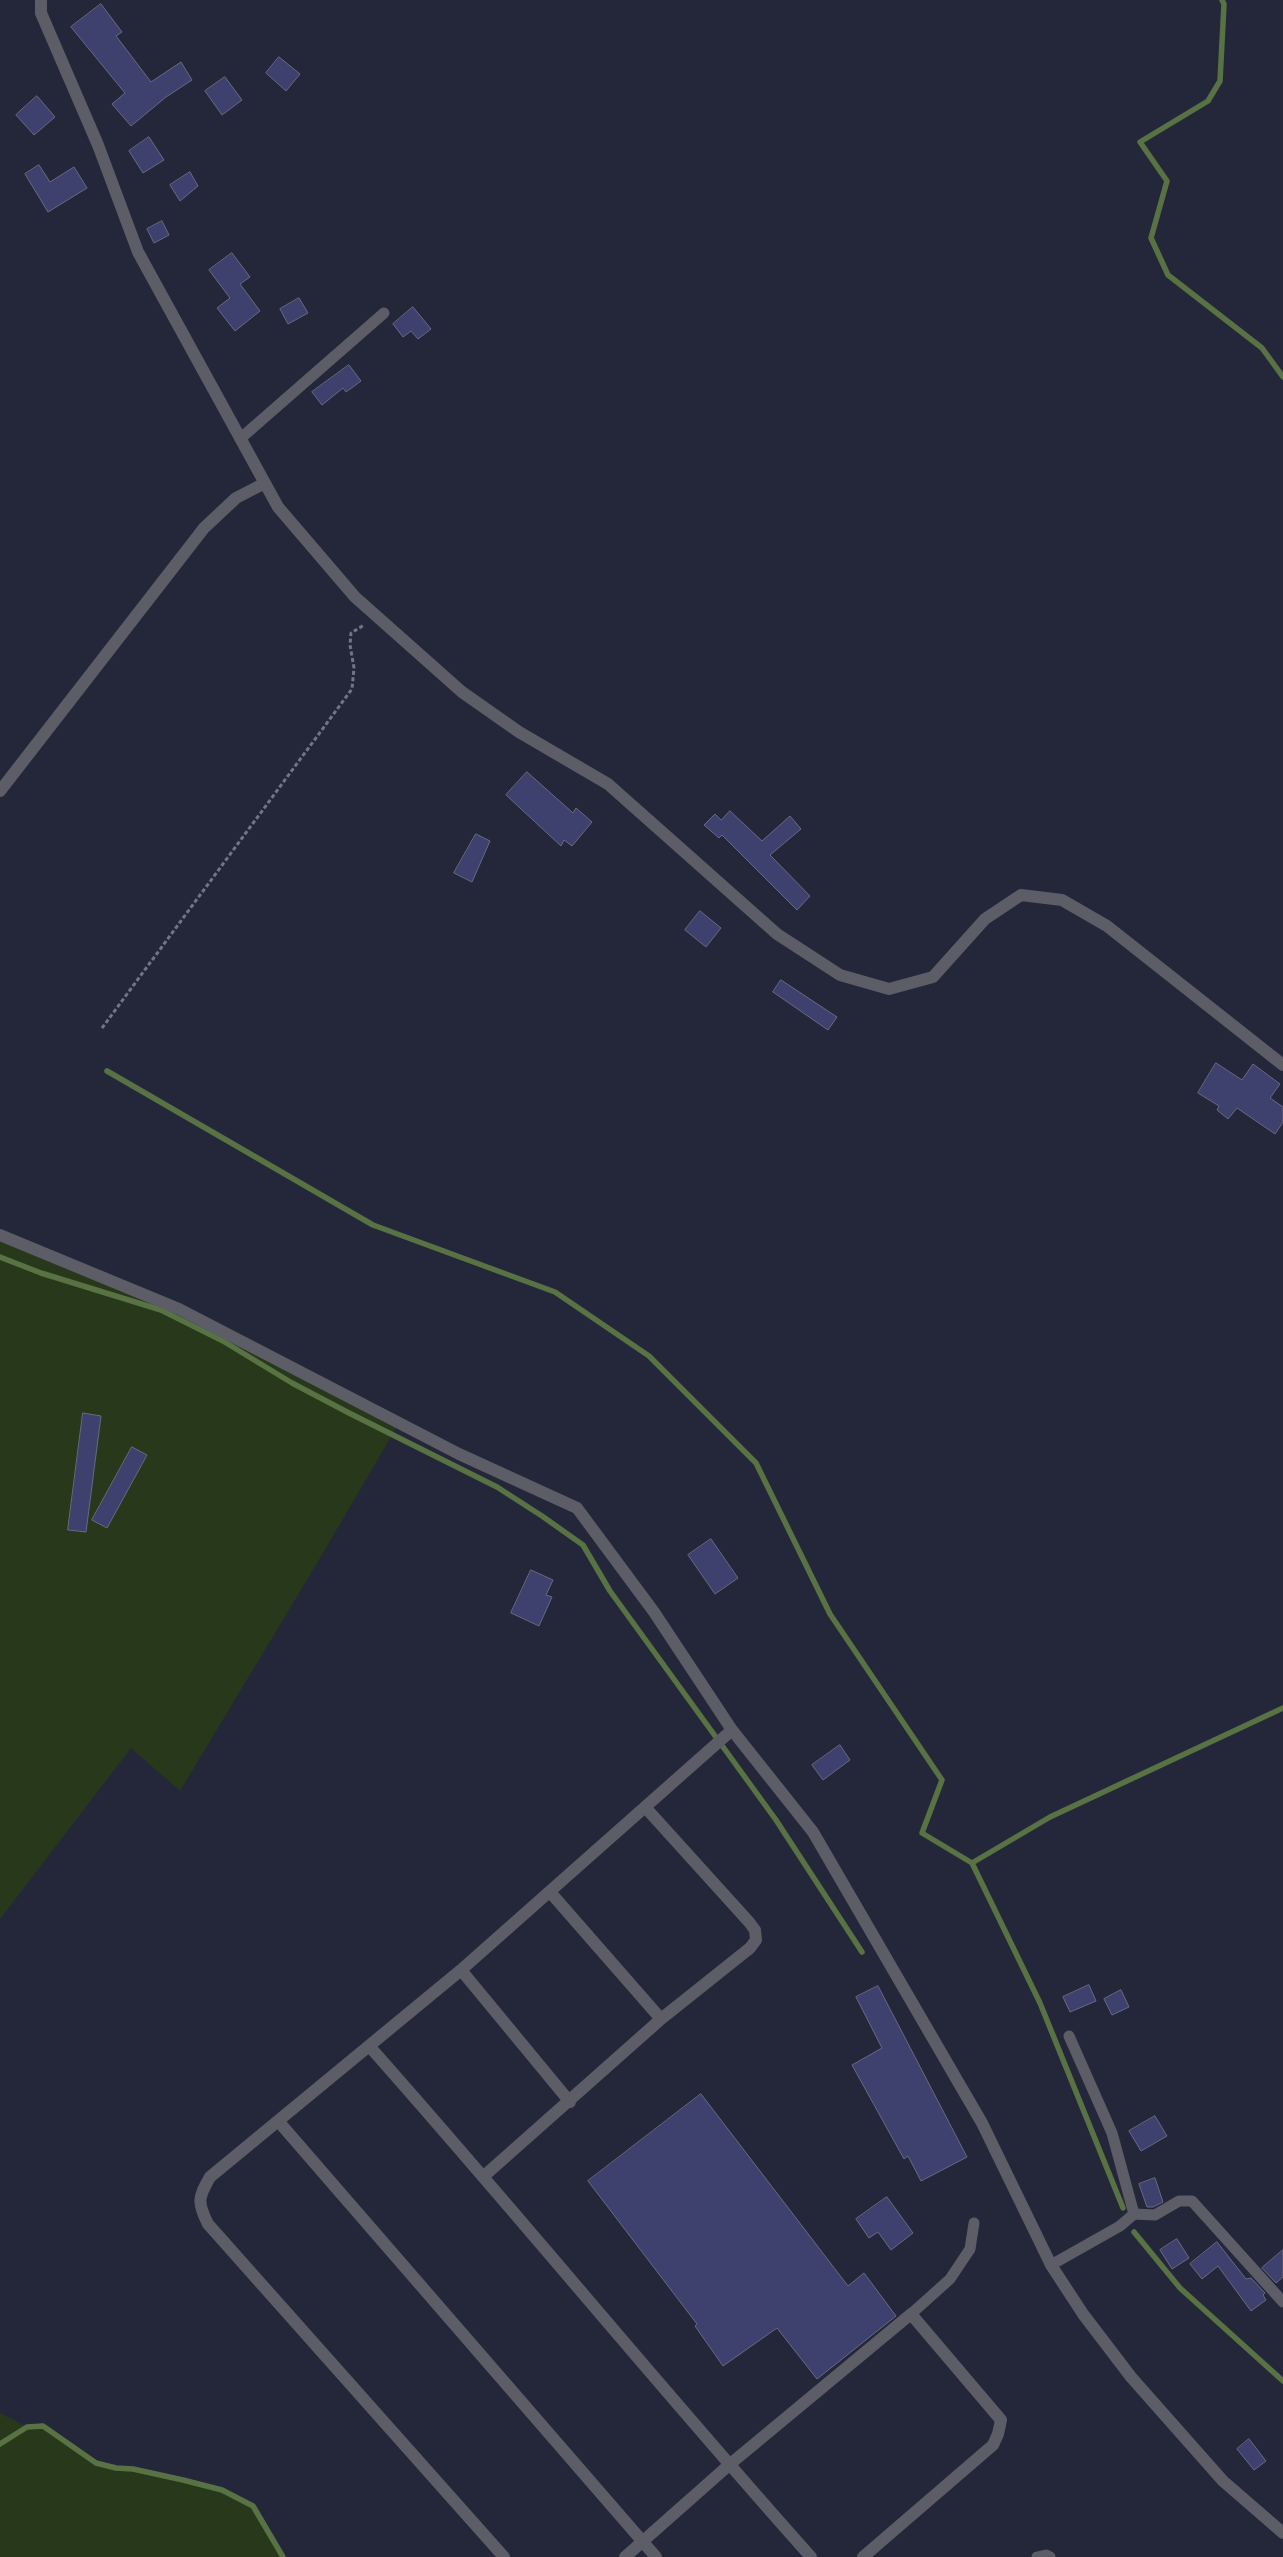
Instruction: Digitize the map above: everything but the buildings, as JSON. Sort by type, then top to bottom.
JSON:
[{"type":"street","points":[[41,0],[41,13],[98,145],[138,252],[278,506],[355,597],[478,703],[519,732],[608,784],[777,934],[840,975],[889,989],[933,976],[985,919],[1021,895],[1062,900],[1107,926],[1283,1066]]},
{"type":"street","points":[[0,791],[204,528],[236,498],[265,483]]},
{"type":"street","points":[[0,1235],[179,1309],[459,1454],[577,1508],[654,1612],[730,1732],[813,1832],[982,2124],[1051,2265],[1083,2314],[1131,2377],[1223,2481],[1283,2533]]},
{"type":"street","points":[[504,2557],[208,2224],[200,2207],[200,2194],[210,2177],[370,2047],[461,1970],[730,1732]]},
{"type":"street","points":[[484,2176],[661,2020],[750,1948],[756,1940],[754,1930],[749,1922],[645,1807]]},
{"type":"street","points":[[550,1892],[661,2020]]},
{"type":"street","points":[[461,1970],[570,2102]]},
{"type":"street","points":[[370,2047],[484,2176],[729,2465],[811,2557]]},
{"type":"street","points":[[279,2122],[656,2557]]},
{"type":"street","points":[[624,2557],[729,2465],[911,2314],[1001,2420],[993,2445],[863,2557]]},
{"type":"lane","points":[[241,438],[384,313]]},
{"type":"lane","points":[[1068,2036],[1112,2133],[1134,2214]]},
{"type":"lane","points":[[1051,2265],[1120,2226],[1134,2214],[1155,2215],[1179,2201],[1192,2202],[1283,2302]]},
{"type":"lane","points":[[911,2314],[950,2279],[970,2249],[974,2223]]},
{"type":"lane","points":[[1037,2557],[1046,2555],[1050,2557]]},
{"type":"path","points":[[102,1028],[352,689],[354,668],[350,645],[351,633],[364,625],[382,620]]},
{"type":"green space","points":[[0,1237],[179,1309],[399,1423],[180,1791],[131,1748],[0,1919]]},
{"type":"green space","points":[[0,2413],[27,2427],[43,2426],[96,2463],[222,2490],[253,2506],[283,2557],[0,2557]]},
{"type":"waterway","points":[[1222,0],[1224,4],[1220,81],[1208,101],[1140,142],[1167,181],[1151,238],[1168,275],[1262,348],[1283,377]]},
{"type":"waterway","points":[[107,1071],[373,1225],[555,1292],[649,1356],[756,1463],[830,1614],[942,1780],[922,1833],[972,1863],[1040,2003],[1123,2208]]},
{"type":"waterway","points":[[0,1257],[41,1273],[161,1310],[223,1341],[292,1383],[497,1487],[583,1545],[610,1591],[776,1820],[862,1952]]},
{"type":"waterway","points":[[972,1863],[1050,1817],[1283,1708]]},
{"type":"waterway","points":[[1134,2232],[1180,2288],[1283,2381]]},
{"type":"waterway","points":[[0,2444],[27,2427],[43,2426],[96,2463],[116,2468],[133,2469],[222,2490],[253,2506],[283,2557]]}]
